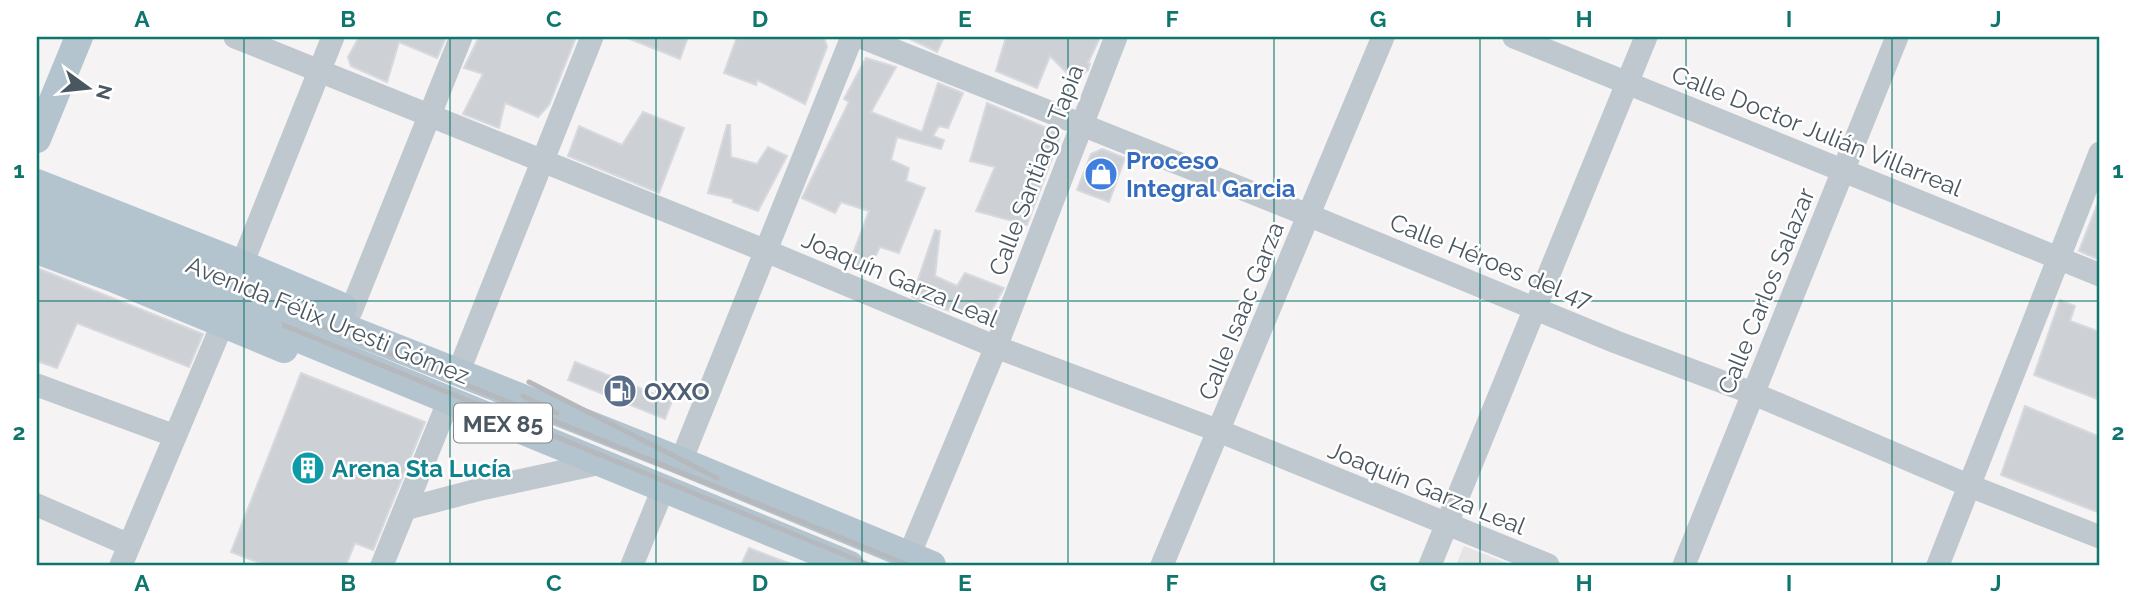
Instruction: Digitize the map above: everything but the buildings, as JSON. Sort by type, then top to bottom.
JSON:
[{"type":"main road","points":[[37,139],[79,37]]},
{"type":"main road","points":[[37,183],[242,264],[366,317],[379,326],[388,360],[353,375],[222,326],[110,277],[37,250]]},
{"type":"main road","name":"Avenida Félix Uresti Gómez","points":[[37,200],[306,312],[449,400],[850,565]]},
{"type":"main road","points":[[110,277],[103,261],[109,236],[117,228],[136,222]]},
{"type":"main road","name":"Avenida Félix Uresti Gómez","points":[[37,229],[268,326],[388,360],[458,373],[681,461],[915,562]]},
{"type":"street","name":"Joaquín Garza Leal","points":[[235,37],[996,347],[1219,431],[1548,565]]},
{"type":"street","points":[[242,264],[333,37]]},
{"type":"street","points":[[351,311],[461,37]]},
{"type":"street","points":[[458,373],[593,37]]},
{"type":"street","points":[[681,461],[852,37]]},
{"type":"street","name":"Calle Héroes del 47","points":[[861,37],[1081,123],[1616,342],[1752,393],[1970,486],[2100,537]]},
{"type":"street","name":"Calle Santiago Tapia","points":[[915,562],[1116,37]]},
{"type":"street","name":"Calle Isaac Garza","points":[[1162,565],[1383,37]]},
{"type":"street","name":"Calle Doctor Julián Villarreal","points":[[1514,37],[2100,275]]},
{"type":"street","points":[[1430,565],[1646,37]]},
{"type":"street","name":"Calle Carlos Salazar","points":[[1684,565],[1897,37]]},
{"type":"street","points":[[1938,565],[2100,153]]},
{"type":"street","points":[[37,505],[125,555],[222,326]]},
{"type":"street","points":[[37,385],[175,436]]},
{"type":"street","points":[[382,565],[449,400]]},
{"type":"street","points":[[405,509],[481,489],[601,463]]},
{"type":"street","points":[[632,565],[663,489]]},
{"type":"shaded area","points":[[1464,546],[1512,565],[1456,565]]},
{"type":"railway","points":[[37,210],[908,565]]},
{"type":"railway","points":[[37,224],[869,565]]},
{"type":"railway","points":[[529,382],[717,478]]},
{"type":"railway","points":[[523,396],[557,413]]},
{"type":"place","name":"Proceso Integral Garcia","points":[[1101,174]]},
{"type":"place","name":"OXXO","points":[[620,391]]},
{"type":"place","name":"Arena Sta Lucía","points":[[308,468]]}]
